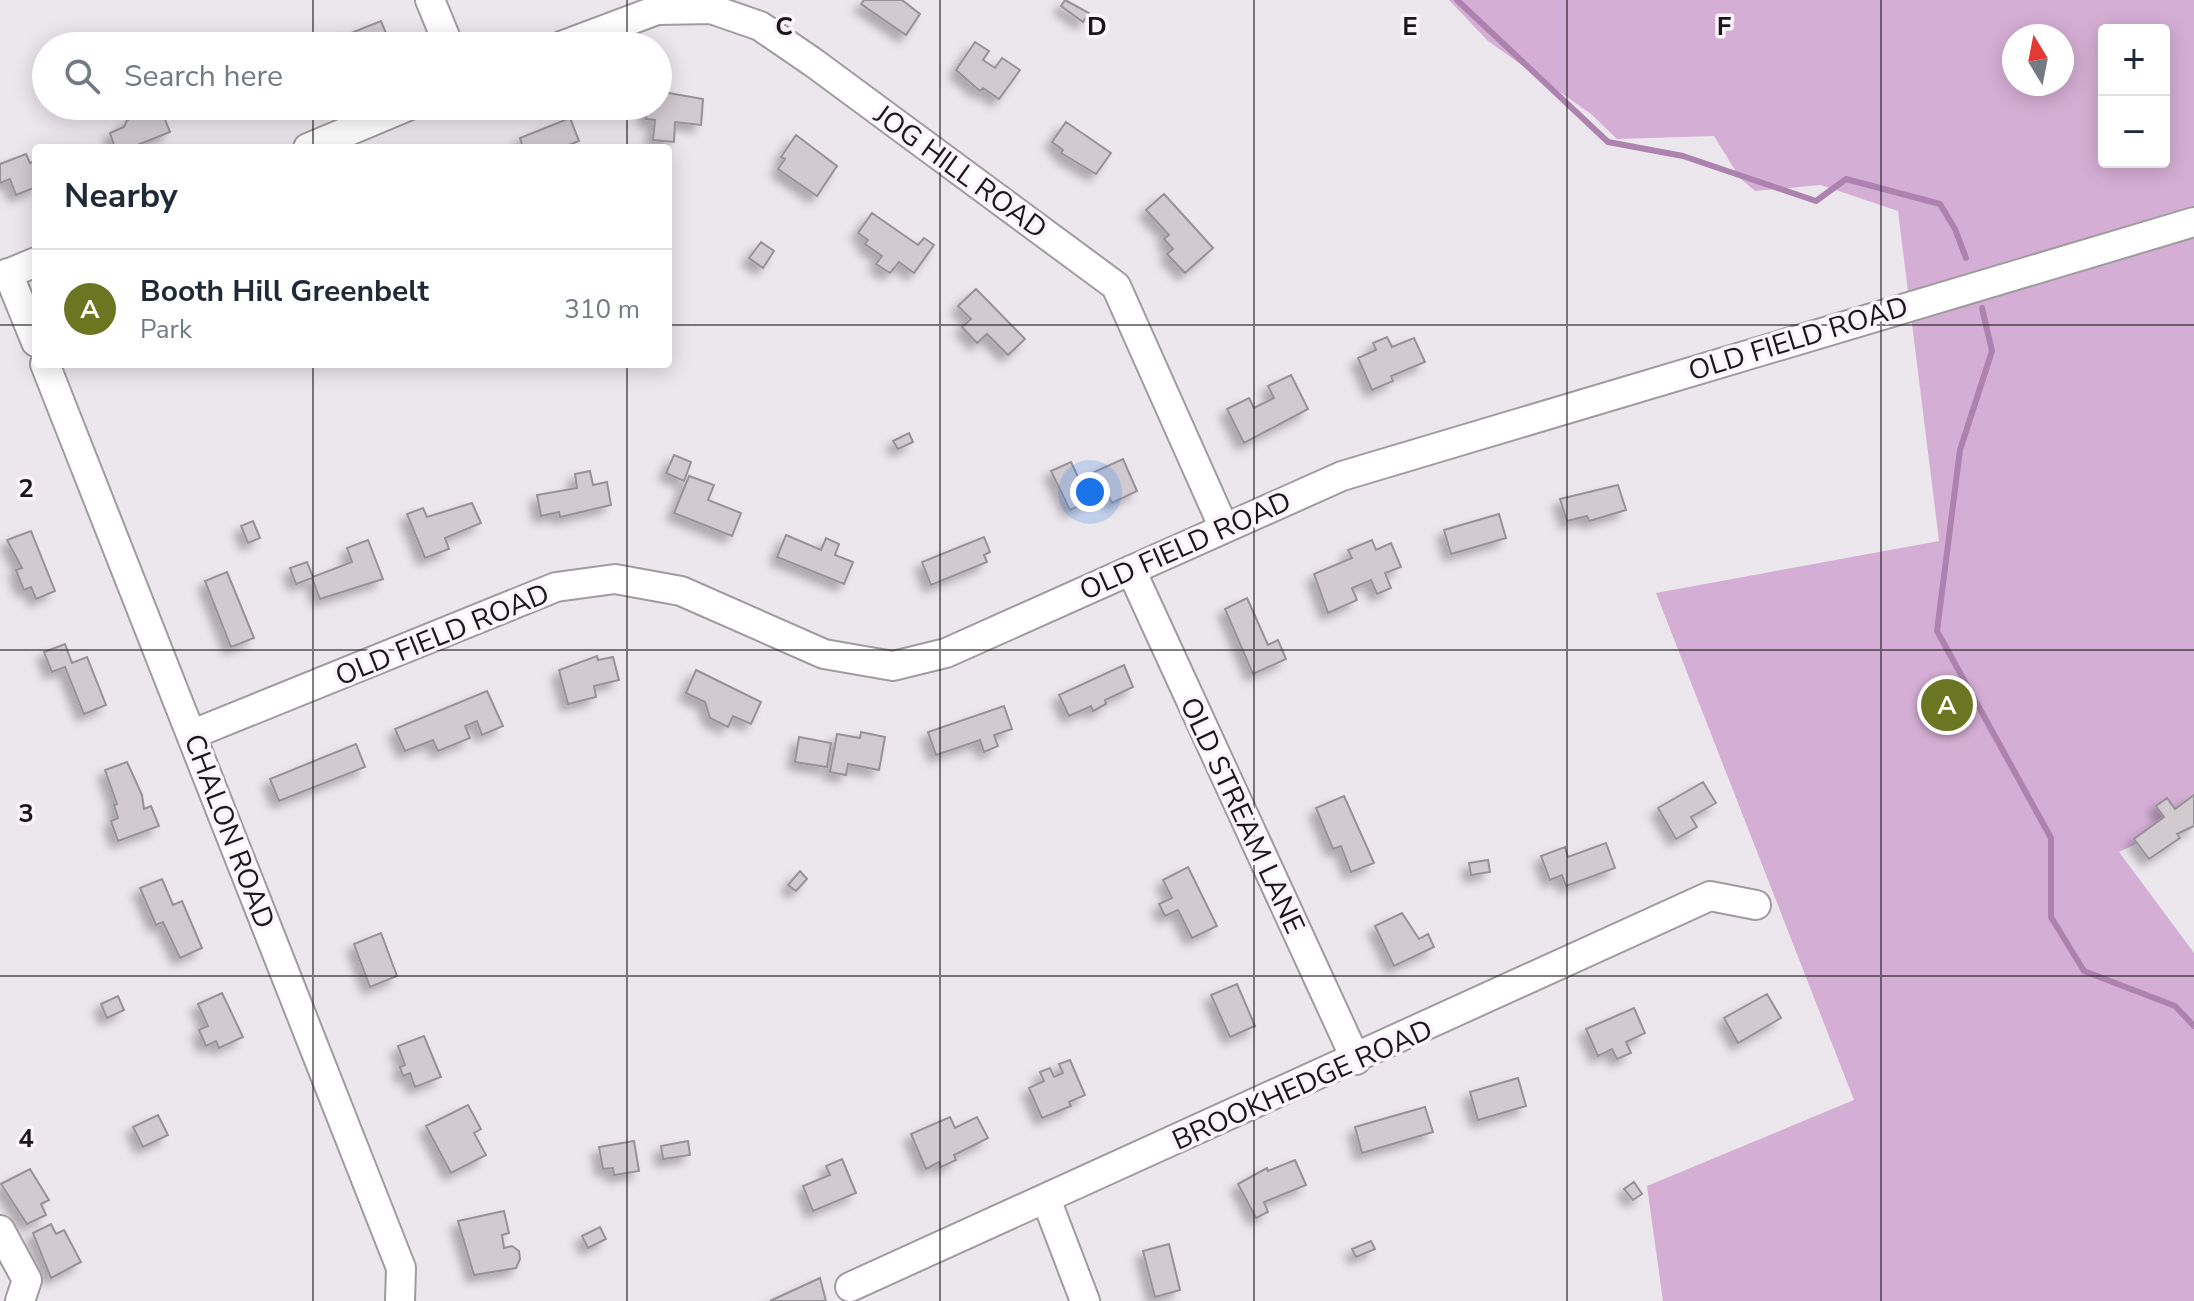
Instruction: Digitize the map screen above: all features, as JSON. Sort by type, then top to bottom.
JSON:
[{"type":"street","points":[[430,0],[443,32]]},
{"type":"street","name":"JOG HILL ROAD","points":[[598,32],[657,10],[711,9],[760,26],[1116,286],[1223,526]]},
{"type":"street","points":[[318,144],[375,120]]},
{"type":"street","name":"OLD FIELD ROAD","points":[[193,734],[556,587],[615,579],[681,591],[824,654],[893,666],[946,653],[1223,526],[1342,476],[2194,222]]},
{"type":"street","points":[[32,264],[4,275],[32,334]]},
{"type":"street","name":"CHALON ROAD","points":[[47,368],[401,1268],[400,1301]]},
{"type":"street","name":"OLD STREAM LANE","points":[[1131,570],[1356,1060]]},
{"type":"street","name":"BROOKHEDGE ROAD","points":[[850,1287],[1356,1060],[1710,896],[1756,905]]},
{"type":"street","points":[[1046,1199],[1085,1301]]},
{"type":"street","points":[[0,1230],[27,1280],[20,1301]]},
{"type":"shaded area","points":[[1449,0],[2194,0],[2194,817],[2119,852],[2194,953],[2194,1301],[1663,1301],[1647,1186],[1854,1100],[1656,593],[1939,541],[1898,211],[1821,185],[1755,191],[1740,178],[1714,136],[1617,139],[1591,114],[1488,41]]},
{"type":"building","points":[[864,0],[902,0],[920,14],[906,35],[861,4]]},
{"type":"building","points":[[1065,0],[1089,13],[1083,22],[1061,6]]},
{"type":"building","points":[[381,21],[386,32],[354,32]]},
{"type":"building","points":[[975,42],[989,51],[983,60],[995,68],[1002,58],[1020,70],[999,99],[983,88],[980,91],[956,70]]},
{"type":"building","points":[[672,94],[703,99],[701,125],[675,122],[674,142],[653,140],[655,120],[672,120]]},
{"type":"building","points":[[127,120],[165,120],[170,132],[140,144],[114,144],[110,133],[124,127]]},
{"type":"building","points":[[571,120],[579,141],[572,144],[522,144],[520,138]]},
{"type":"building","points":[[1066,122],[1111,153],[1096,174],[1061,153],[1063,150],[1052,142]]},
{"type":"building","points":[[796,135],[837,166],[817,196],[778,169],[785,159],[781,157]]},
{"type":"building","points":[[26,154],[32,162],[32,189],[16,195],[10,179],[0,183],[0,164]]},
{"type":"building","points":[[1164,194],[1213,248],[1185,273],[1167,254],[1173,249],[1164,239],[1169,235],[1146,210]]},
{"type":"building","points":[[872,213],[918,245],[924,238],[934,245],[914,273],[899,262],[890,273],[876,264],[882,256],[865,244],[868,240],[858,233]]},
{"type":"building","points":[[761,242],[774,251],[763,268],[749,258]]},
{"type":"building","points":[[976,289],[1025,339],[1008,355],[987,334],[977,343],[962,327],[971,319],[958,306]]},
{"type":"building","points":[[1387,337],[1392,347],[1414,338],[1425,362],[1391,376],[1393,381],[1372,390],[1358,358],[1376,350],[1373,343]]},
{"type":"building","points":[[1291,375],[1308,409],[1244,443],[1227,409],[1249,398],[1254,408],[1274,398],[1268,386]]},
{"type":"building","points":[[909,433],[913,442],[898,449],[893,441]]},
{"type":"building","points":[[674,455],[691,462],[684,481],[666,473]]},
{"type":"building","points":[[1123,459],[1137,491],[1112,503],[1107,493],[1070,510],[1051,471],[1071,462],[1079,479]]},
{"type":"building","points":[[590,471],[593,485],[607,482],[611,505],[560,517],[559,512],[541,516],[537,495],[577,488],[575,474]]},
{"type":"building","points":[[689,476],[714,485],[708,500],[741,513],[732,536],[674,513]]},
{"type":"building","points":[[1618,485],[1626,510],[1589,521],[1587,516],[1567,521],[1560,499]]},
{"type":"building","points":[[472,503],[481,523],[445,538],[449,549],[425,558],[407,514],[423,508],[427,517]]},
{"type":"building","points":[[1499,514],[1506,538],[1451,554],[1444,530]]},
{"type":"building","points":[[253,521],[260,538],[248,543],[241,526]]},
{"type":"building","points":[[31,531],[55,591],[36,599],[31,587],[24,590],[16,570],[22,568],[7,540]]},
{"type":"building","points":[[786,535],[821,550],[826,538],[839,544],[835,555],[853,562],[844,584],[777,557]]},
{"type":"building","points":[[984,537],[990,552],[984,555],[987,562],[931,585],[922,562]]},
{"type":"building","points":[[368,540],[383,579],[320,599],[312,578],[296,584],[290,568],[307,562],[313,577],[352,562],[347,548]]},
{"type":"building","points":[[1372,540],[1376,550],[1391,543],[1401,567],[1385,573],[1391,588],[1377,594],[1371,580],[1352,588],[1357,600],[1328,613],[1314,574],[1352,558],[1348,550]]},
{"type":"building","points":[[227,572],[254,638],[231,647],[205,581]]},
{"type":"building","points":[[1247,598],[1268,645],[1278,640],[1286,659],[1253,674],[1225,609]]},
{"type":"building","points":[[65,644],[72,663],[87,657],[106,705],[84,714],[65,667],[52,672],[44,652]]},
{"type":"building","points":[[597,656],[598,660],[613,657],[619,680],[594,686],[596,697],[568,704],[559,670]]},
{"type":"building","points":[[1124,665],[1133,687],[1105,700],[1106,704],[1093,711],[1091,706],[1069,716],[1059,695]]},
{"type":"building","points":[[696,670],[761,702],[751,724],[733,716],[728,727],[710,718],[705,702],[686,693]]},
{"type":"building","points":[[487,691],[503,726],[482,735],[477,721],[465,726],[470,738],[438,751],[433,740],[405,751],[395,729]]},
{"type":"building","points":[[1004,706],[1012,729],[994,735],[998,746],[984,752],[980,740],[936,755],[928,732]]},
{"type":"building","points":[[861,732],[885,737],[879,770],[848,764],[846,775],[830,772],[837,734],[860,738]]},
{"type":"building","points":[[799,737],[831,743],[827,767],[795,762]]},
{"type":"building","points":[[356,744],[365,767],[279,801],[270,779]]},
{"type":"building","points":[[127,762],[142,795],[144,809],[151,806],[159,826],[118,841],[111,821],[118,818],[114,805],[117,804],[105,770]]},
{"type":"building","points":[[1703,782],[1716,803],[1691,817],[1697,827],[1676,839],[1658,808]]},
{"type":"building","points":[[2194,795],[2194,826],[2177,834],[2180,838],[2149,859],[2134,839],[2164,817],[2156,806],[2167,798],[2175,809]]},
{"type":"building","points":[[1344,796],[1374,863],[1351,872],[1341,846],[1333,849],[1316,808]]},
{"type":"building","points":[[1606,843],[1615,868],[1566,886],[1562,875],[1550,880],[1541,856],[1565,847],[1568,857]]},
{"type":"building","points":[[1488,860],[1490,872],[1471,875],[1469,863]]},
{"type":"building","points":[[1188,867],[1217,926],[1192,938],[1178,910],[1165,916],[1159,904],[1172,898],[1163,880]]},
{"type":"building","points":[[800,871],[807,879],[796,891],[788,885]]},
{"type":"building","points":[[162,879],[173,905],[182,901],[202,948],[180,958],[163,922],[156,925],[140,888]]},
{"type":"building","points":[[1402,913],[1419,939],[1428,934],[1434,947],[1394,966],[1375,926]]},
{"type":"building","points":[[381,933],[397,976],[370,987],[354,944]]},
{"type":"building","points":[[1237,984],[1255,1026],[1230,1037],[1211,995]]},
{"type":"building","points":[[222,993],[243,1037],[219,1048],[216,1041],[206,1046],[199,1030],[208,1026],[198,1004]]},
{"type":"building","points":[[1767,994],[1781,1018],[1738,1043],[1724,1018]]},
{"type":"building","points":[[118,996],[124,1010],[107,1018],[101,1004]]},
{"type":"building","points":[[1634,1008],[1645,1033],[1626,1042],[1631,1053],[1617,1059],[1612,1049],[1598,1056],[1586,1029]]},
{"type":"building","points":[[424,1036],[441,1077],[415,1087],[410,1073],[403,1076],[400,1067],[405,1065],[398,1046]]},
{"type":"building","points":[[1070,1060],[1085,1095],[1069,1102],[1071,1106],[1042,1118],[1029,1088],[1044,1081],[1040,1072],[1050,1068],[1054,1077],[1063,1073],[1059,1064]]},
{"type":"building","points":[[1518,1078],[1526,1106],[1478,1120],[1470,1092]]},
{"type":"building","points":[[468,1105],[481,1129],[474,1133],[486,1155],[451,1173],[426,1126]]},
{"type":"building","points":[[1425,1107],[1433,1132],[1362,1153],[1355,1127]]},
{"type":"building","points":[[158,1115],[168,1135],[143,1147],[133,1127]]},
{"type":"building","points":[[950,1117],[955,1128],[977,1117],[988,1138],[954,1155],[956,1160],[941,1167],[939,1162],[926,1169],[911,1134]]},
{"type":"building","points":[[634,1141],[639,1171],[614,1175],[613,1168],[603,1169],[599,1147]]},
{"type":"building","points":[[688,1141],[690,1155],[663,1159],[661,1146]]},
{"type":"building","points":[[842,1159],[856,1193],[813,1211],[803,1186],[830,1175],[826,1166]]},
{"type":"building","points":[[1295,1160],[1306,1185],[1264,1202],[1268,1212],[1256,1218],[1238,1184],[1267,1168],[1268,1171]]},
{"type":"building","points":[[30,1169],[49,1200],[41,1204],[46,1215],[27,1224],[1,1184]]},
{"type":"building","points":[[1634,1182],[1642,1194],[1633,1200],[1624,1189]]},
{"type":"building","points":[[504,1211],[509,1233],[502,1235],[504,1248],[512,1246],[519,1251],[516,1268],[474,1275],[458,1221]]},
{"type":"building","points":[[51,1224],[56,1234],[64,1230],[81,1262],[51,1278],[33,1233]]},
{"type":"building","points":[[600,1227],[606,1239],[588,1248],[582,1236]]},
{"type":"building","points":[[1371,1241],[1375,1249],[1356,1257],[1352,1249]]},
{"type":"building","points":[[1169,1244],[1180,1290],[1155,1297],[1143,1251]]},
{"type":"building","points":[[820,1278],[826,1301],[770,1301]]},
{"type":"waterway","points":[[1457,0],[1608,142],[1683,156],[1816,201],[1846,179],[1940,204],[1955,229],[1966,258]]},
{"type":"waterway","points":[[1982,308],[1992,351],[1960,450],[1937,631],[2051,838],[2051,917],[2084,971],[2175,1006],[2194,1026]]},
{"type":"place","name":"Booth Hill Greenbelt","points":[[1947,705]]}]
